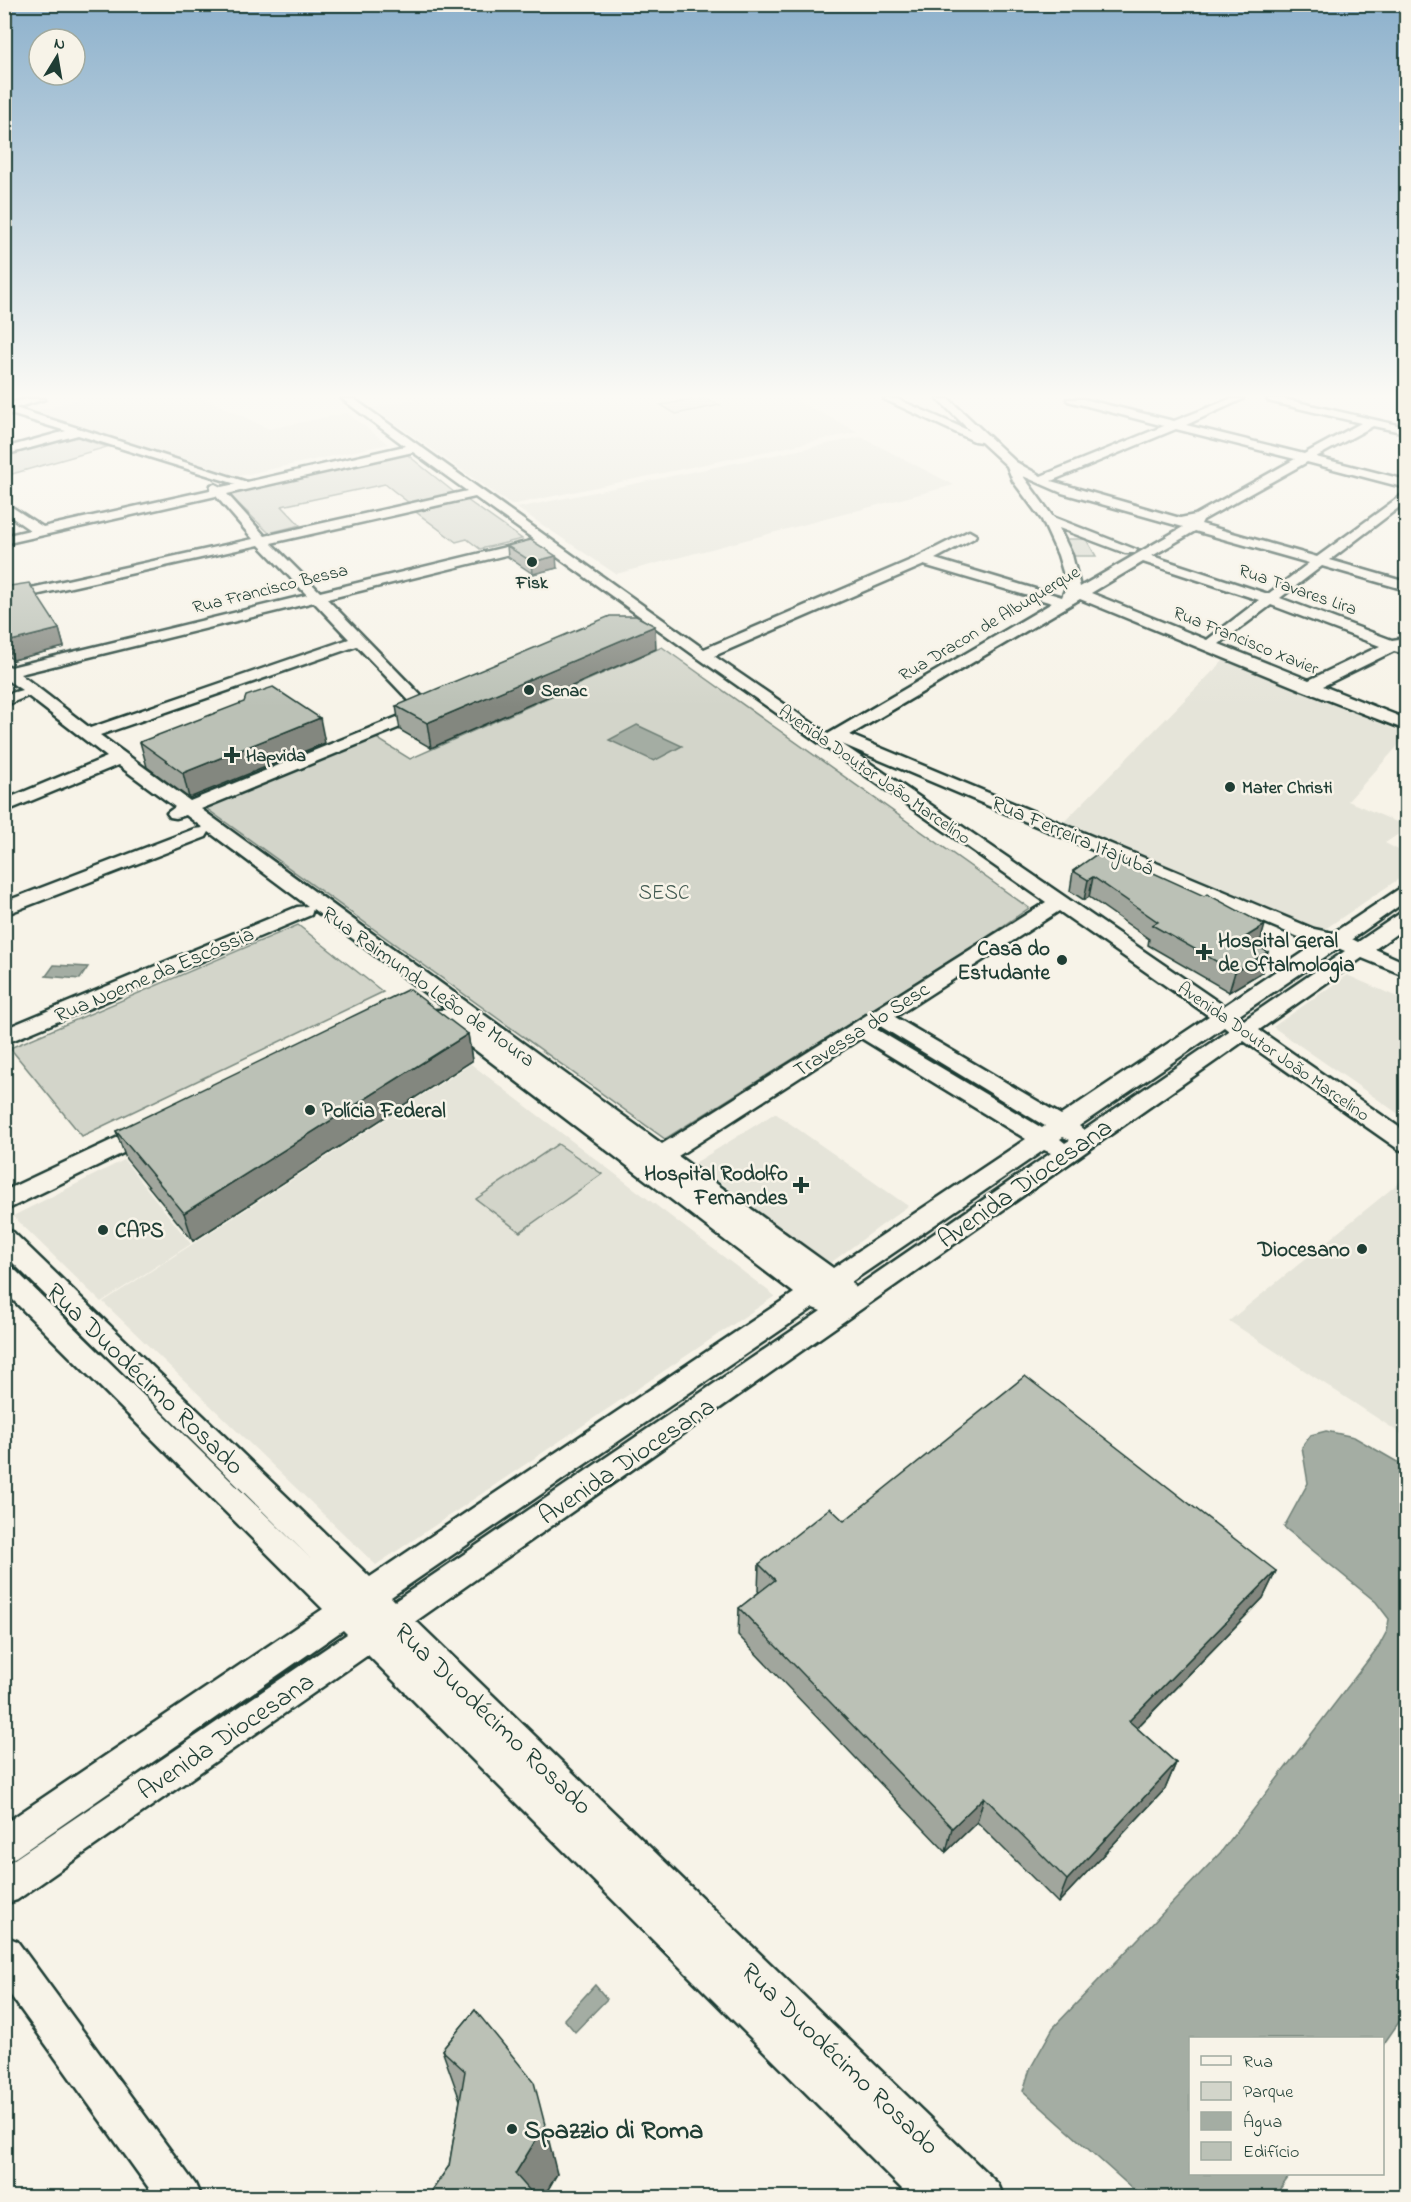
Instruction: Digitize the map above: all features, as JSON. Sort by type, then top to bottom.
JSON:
[{"type":"street","points":[[4,536],[165,502]]},
{"type":"street","points":[[182,811],[426,711],[352,643],[222,502]]},
{"type":"street","points":[[4,598],[437,502]]},
{"type":"street","name":"Avenida Doutor João Marcelino","points":[[489,502],[703,654],[833,739],[1060,902],[1407,1143]]},
{"type":"street","points":[[1034,502],[1048,520],[1065,555],[1071,594]]},
{"type":"street","points":[[1112,502],[1178,521],[1196,522],[1407,586]]},
{"type":"street","name":"Rua Dracon de Albuquerque","points":[[833,739],[1136,553],[1231,502]]},
{"type":"street","points":[[1209,646],[1399,502]]},
{"type":"street","points":[[4,506],[39,530]]},
{"type":"street","name":"Rua Tavares Lira","points":[[1048,520],[1136,553],[1403,644]]},
{"type":"street","name":"Rua Dracon de Albuquerque","points":[[1136,553],[1178,521]]},
{"type":"street","points":[[4,540],[39,530]]},
{"type":"street","points":[[703,654],[923,560],[969,535]]},
{"type":"street","name":"Rua Francisco Bessa","points":[[7,680],[311,596],[542,540]]},
{"type":"street","name":"Rua Francisco Xavier","points":[[923,560],[1071,594],[1407,725]]},
{"type":"street","points":[[631,625],[651,616]]},
{"type":"street","points":[[88,734],[352,643]]},
{"type":"street","points":[[1308,687],[1403,644]]},
{"type":"street","name":"Rua Raimundo Leão de Moura","points":[[7,680],[88,734],[114,761]]},
{"type":"street","name":"Rua Raimundo Leão de Moura","points":[[7,680],[182,811],[661,1156],[847,1306]]},
{"type":"street","name":"Rua Ferreira Itajubá","points":[[833,739],[1308,934],[1353,955],[1407,985]]},
{"type":"street","points":[[4,807],[114,761]]},
{"type":"street","name":"Rua Raimundo Leão de Moura","points":[[182,811],[201,833],[304,911],[414,1000],[824,1287]]},
{"type":"street","points":[[4,909],[201,833]]},
{"type":"street","points":[[1234,1022],[1331,944],[1407,893]]},
{"type":"street","name":"Travessa do Sesc","points":[[661,1156],[1060,902]]},
{"type":"street","name":"Rua Noeme da Escóssia","points":[[4,1037],[304,911]]},
{"type":"street","points":[[1234,1022],[1353,955],[1407,918]]},
{"type":"street","name":"Rua Ferreira Itajubá","points":[[1353,955],[1407,970]]},
{"type":"street","points":[[880,1017],[1076,1146]]},
{"type":"street","name":"Avenida Diocesana","points":[[4,1887],[370,1615],[824,1287],[1053,1132],[1234,1022]]},
{"type":"street","name":"Avenida Diocesana","points":[[4,1845],[370,1615],[847,1306],[1076,1146],[1234,1022]]},
{"type":"street","points":[[861,1029],[1053,1132]]},
{"type":"street","points":[[4,1202],[164,1124]]},
{"type":"street","name":"Rua Duodécimo Rosado","points":[[4,1238],[940,2198]]},
{"type":"street","name":"Rua Duodécimo Rosado","points":[[4,1275],[370,1615],[984,2198]]},
{"type":"street","points":[[4,1954],[181,2198]]},
{"type":"shaded area","points":[[506,502],[526,502],[511,505]]},
{"type":"shaded area","points":[[547,502],[890,502],[616,574],[517,508]]},
{"type":"shaded area","name":"Mater Christi","points":[[1225,659],[1406,734],[1406,737],[1348,801],[1406,826],[1406,829],[1385,843],[1406,854],[1406,874],[1322,931],[1062,824]]},
{"type":"shaded area","points":[[1347,975],[1406,1001],[1406,1119],[1273,1027]]},
{"type":"shaded area","points":[[471,1064],[775,1296],[376,1565],[103,1302]]},
{"type":"shaded area","name":"Hospital Rodolfo Fernandes","points":[[775,1113],[908,1206],[829,1264],[695,1163]]},
{"type":"shaded area","name":"CAPS","points":[[124,1160],[191,1244],[101,1302],[13,1216]]},
{"type":"shaded area","name":"Diocesano","points":[[1406,1177],[1406,1437],[1229,1321]]},
{"type":"green space","points":[[236,502],[302,502],[282,506],[300,525],[269,533]]},
{"type":"green space","points":[[460,502],[469,502],[522,539],[480,549],[467,539],[456,542],[416,512]]},
{"type":"green space","points":[[1065,539],[1086,539],[1096,556],[1073,556]]},
{"type":"green space","name":"SESC","points":[[662,647],[1029,908],[980,942],[665,1139],[203,806],[375,737],[410,759]]},
{"type":"green space","points":[[298,925],[383,992],[82,1136],[10,1048]]},
{"type":"green space","points":[[558,1144],[602,1174],[520,1232],[476,1199]]},
{"type":"water","points":[[637,725],[682,746],[654,761],[609,740]]},
{"type":"water","points":[[54,965],[88,967],[80,979],[46,976]]},
{"type":"water","points":[[1326,1431],[1354,1437],[1406,1467],[1406,2012],[1384,2044],[1384,2037],[1189,2037],[1189,2175],[1290,2175],[1274,2197],[1142,2197],[1023,2091],[1030,2069],[1053,2028],[1221,1852],[1379,1646],[1387,1631],[1389,1619],[1376,1602],[1284,1527],[1308,1483],[1302,1447],[1311,1435]]},
{"type":"water","points":[[595,1985],[607,1999],[575,2032],[564,2019]]},
{"type":"building","points":[[531,540],[556,556],[532,562],[507,546]]},
{"type":"building","points":[[29,583],[59,629],[7,642],[4,640],[4,587]]},
{"type":"building","points":[[610,616],[636,616],[655,626],[427,723],[396,706]]},
{"type":"building","points":[[273,687],[320,718],[183,773],[140,742],[244,702],[246,696]]},
{"type":"building","points":[[1103,850],[1204,896],[1207,894],[1265,925],[1244,938],[1268,952],[1235,972],[1152,925],[1158,922],[1093,877],[1088,880],[1073,871]]},
{"type":"building","name":"Polícia Federal","points":[[409,989],[468,1034],[184,1213],[116,1131]]},
{"type":"building","points":[[1025,1376],[1276,1571],[1129,1721],[1176,1763],[1067,1880],[984,1797],[952,1828],[739,1608],[775,1580],[759,1564],[830,1508],[844,1521]]},
{"type":"building","points":[[475,2010],[534,2082],[545,2125],[515,2174],[531,2192],[526,2198],[427,2198],[449,2166],[465,2071],[442,2050]]},
{"type":"place","name":"Fisk","points":[[532,562]]},
{"type":"place","name":"Senac","points":[[529,690]]},
{"type":"place","name":"Hapvida","points":[[232,755]]},
{"type":"place","name":"Mater Christi","points":[[1230,787]]},
{"type":"place","name":"Hospital Geral de Oftalmologia","points":[[1204,952]]},
{"type":"place","name":"Casa do Estudante","points":[[1062,960]]},
{"type":"place","name":"Polícia Federal","points":[[310,1110]]},
{"type":"place","name":"Hospital Rodolfo Fernandes","points":[[801,1185]]},
{"type":"place","name":"CAPS","points":[[103,1230]]},
{"type":"place","name":"Diocesano","points":[[1362,1249]]},
{"type":"place","name":"Spazzio di Roma","points":[[512,2129]]}]
